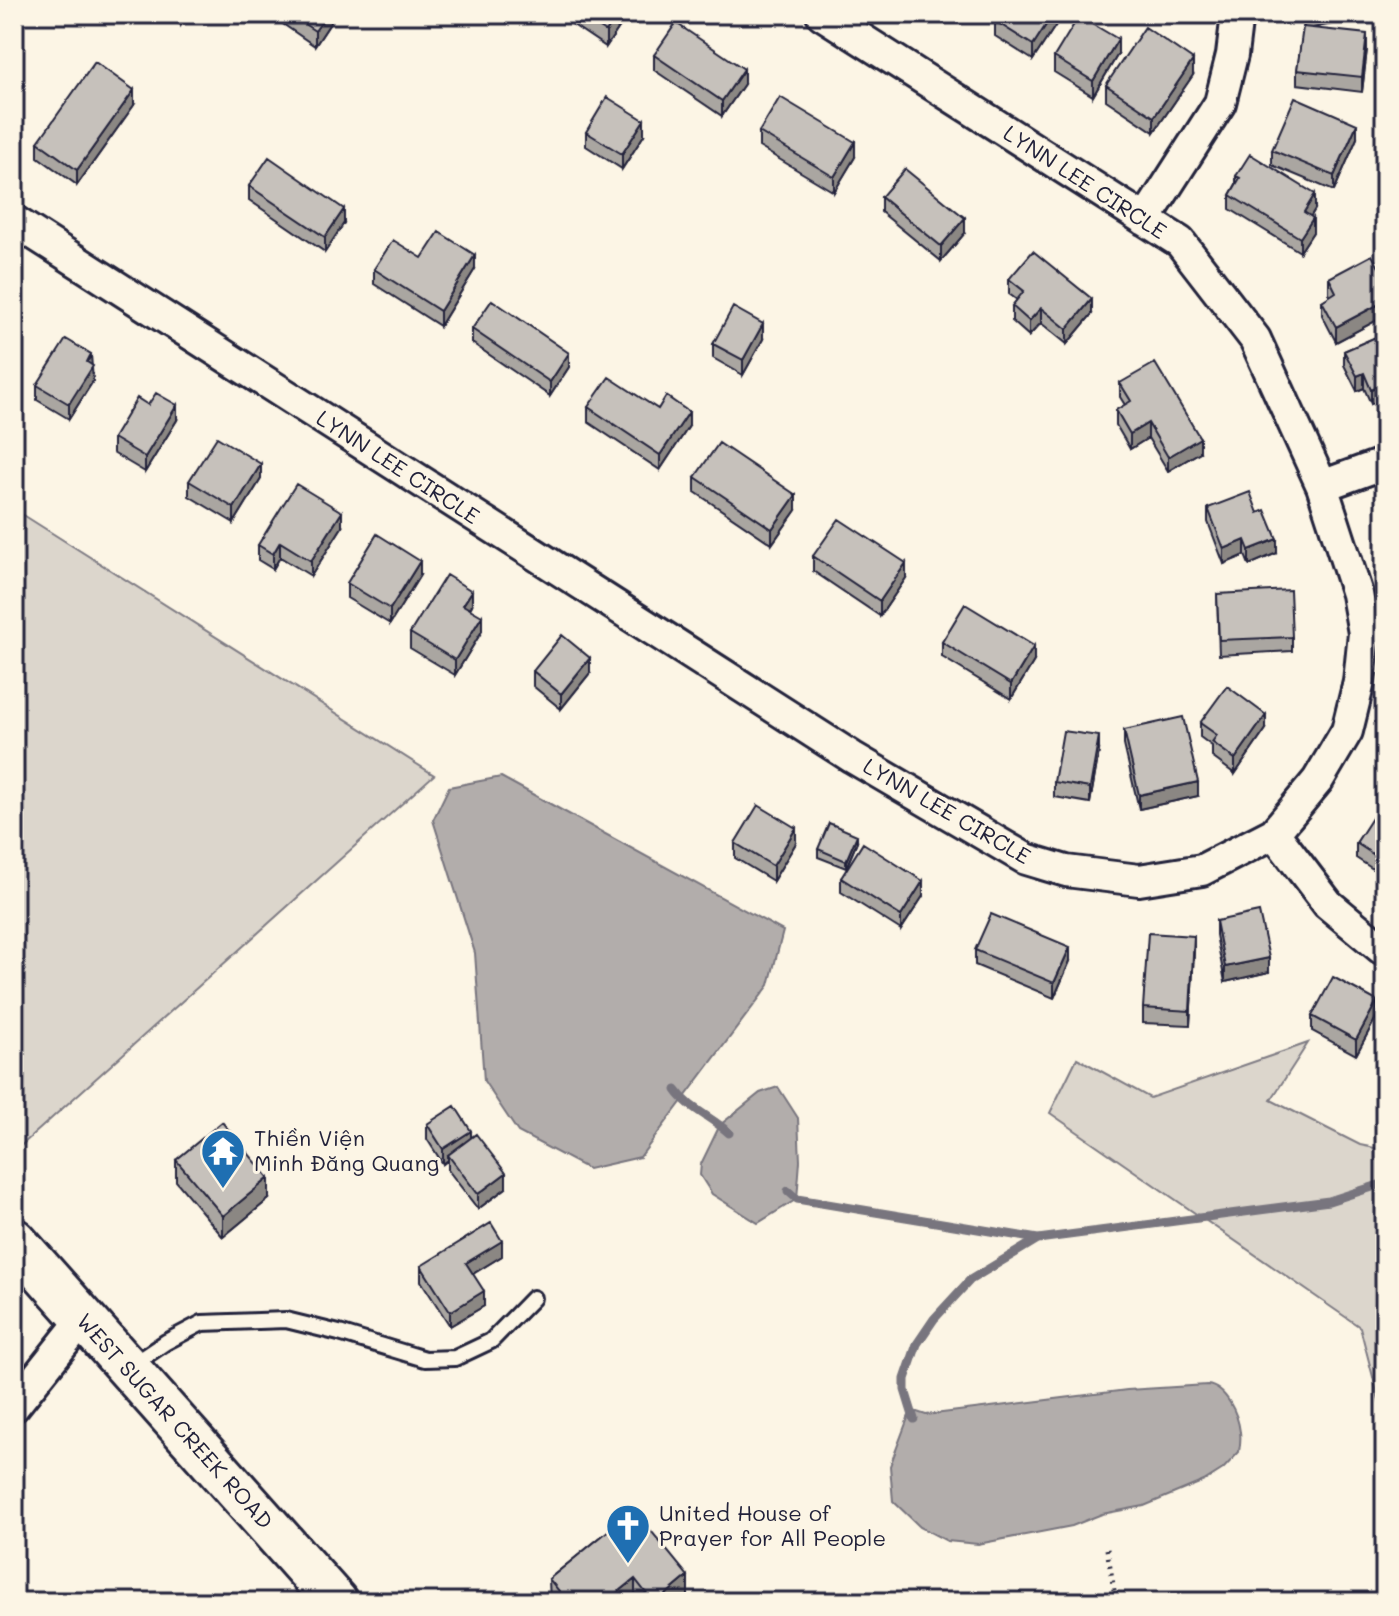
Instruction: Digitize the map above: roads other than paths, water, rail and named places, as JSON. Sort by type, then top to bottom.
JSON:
[{"type":"main road","name":"WEST SUGAR CREEK ROAD","points":[[14,1240],[336,1602]]},
{"type":"street","name":"LYNN LEE CIRCLE","points":[[14,221],[852,757],[1026,859],[1066,871],[1139,880],[1202,870],[1274,833],[1318,780],[1347,731],[1359,682],[1364,633],[1357,594],[1322,486],[1255,339],[1180,242],[822,14]]},
{"type":"street","points":[[1145,220],[1220,103],[1232,55],[1237,14]]},
{"type":"street","points":[[1322,486],[1385,463]]},
{"type":"street","points":[[1274,833],[1328,904],[1385,950]]},
{"type":"street","points":[[14,1406],[84,1318]]},
{"type":"lane","points":[[129,1368],[166,1342],[202,1323],[247,1321],[286,1320],[425,1359],[455,1358],[491,1341],[533,1298]]},
{"type":"waterway","points":[[676,1090],[729,1133]]},
{"type":"waterway","points":[[788,1191],[797,1199],[1038,1239],[1329,1201],[1385,1183]]},
{"type":"waterway","points":[[914,1419],[905,1390],[905,1379],[917,1344],[934,1319],[970,1280],[1038,1239]]},
{"type":"place","name":"Thiền Viện Minh Đăng Quang","points":[[223,1190]]},
{"type":"place","name":"United House of Prayer for All People","points":[[628,1565]]}]
